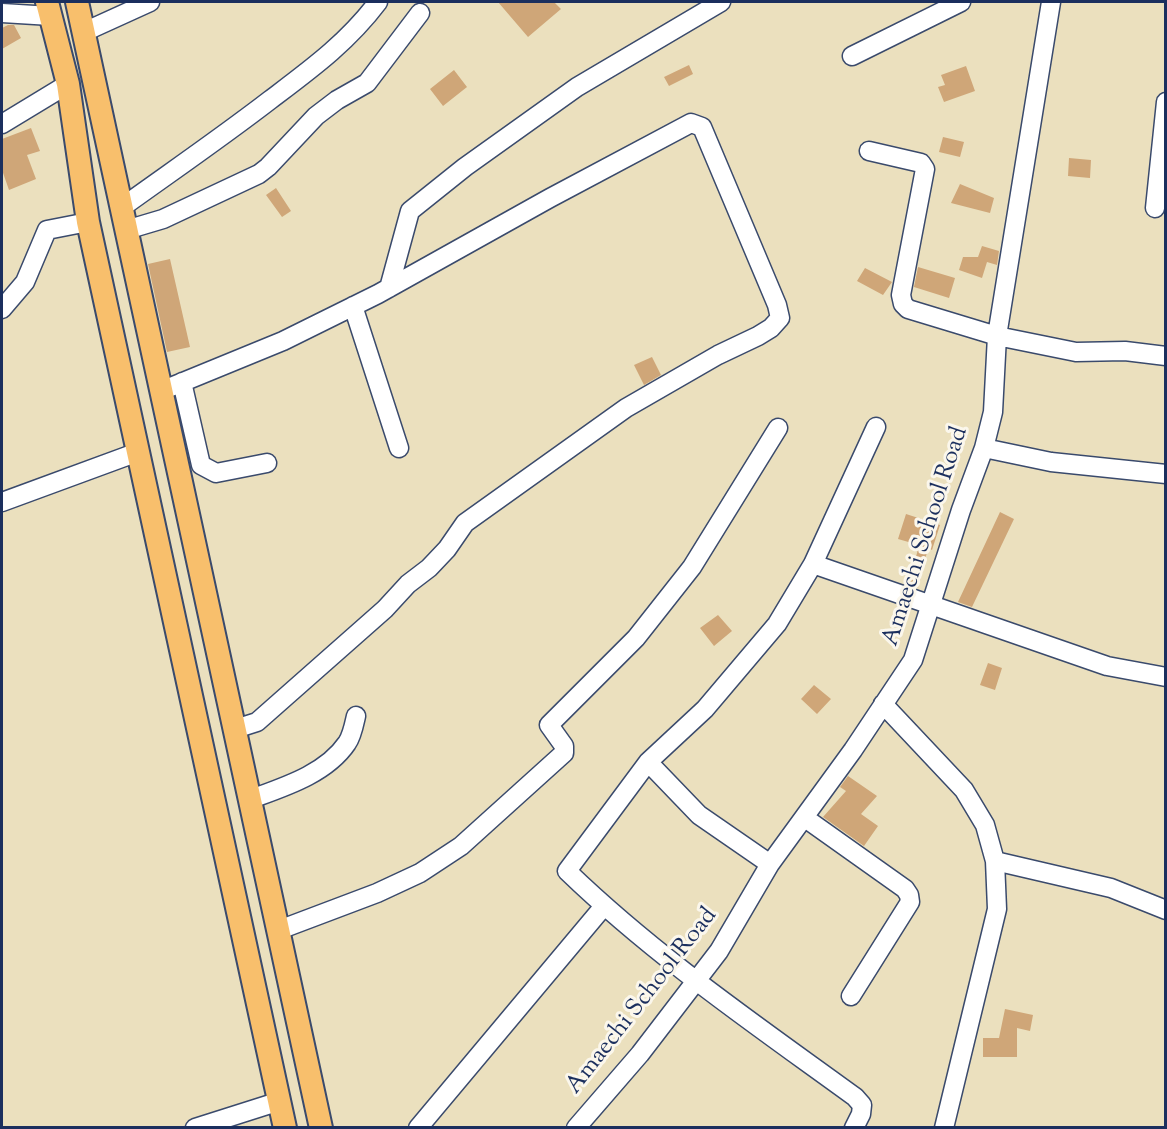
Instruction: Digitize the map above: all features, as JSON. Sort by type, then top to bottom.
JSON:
[{"type":"main road","points":[[77,2],[321,1128]]},
{"type":"main road","points":[[49,9],[68,84],[88,222],[285,1128]]},
{"type":"street","points":[[84,32],[150,2]]},
{"type":"street","points":[[122,208],[326,58],[347,39],[378,2]]},
{"type":"street","points":[[389,288],[410,211],[465,167],[577,87],[721,2]]},
{"type":"street","points":[[852,56],[961,2]]},
{"type":"street","name":"Amaechi School Road","points":[[576,1128],[640,1054],[719,951],[771,864],[913,660],[961,510],[984,448],[993,412],[997,336],[1051,2]]},
{"type":"street","points":[[2,12],[49,9]]},
{"type":"street","points":[[126,230],[163,219],[259,174],[316,116],[366,83],[420,14]]},
{"type":"street","points":[[2,124],[68,84]]},
{"type":"street","points":[[1155,208],[1163,163],[1166,102]]},
{"type":"street","points":[[161,391],[283,341],[389,288],[691,123],[702,127],[777,305],[780,318],[771,328],[758,336],[718,355],[626,408],[465,523],[447,549],[429,568],[408,584],[385,609],[257,722],[235,729]]},
{"type":"street","points":[[869,151],[921,164],[925,169],[902,295],[903,304],[908,309],[997,336],[1076,352],[1125,351],[1166,356]]},
{"type":"street","points":[[2,309],[25,282],[47,230],[88,222]]},
{"type":"street","points":[[353,306],[399,448]]},
{"type":"street","points":[[182,382],[201,465],[216,473],[267,463]]},
{"type":"street","points":[[854,1128],[862,1106],[855,1098],[696,981],[604,906],[567,871],[648,762],[705,709],[777,624],[813,564],[876,427]]},
{"type":"street","points":[[279,930],[420,873],[461,846],[564,753],[564,746],[549,725],[636,638],[692,567],[778,428]]},
{"type":"street","points":[[984,448],[1051,462],[1166,474]]},
{"type":"street","points":[[2,502],[138,452]]},
{"type":"street","points":[[813,564],[1107,666],[1166,677]]},
{"type":"street","points":[[883,704],[964,790],[985,825],[995,861],[997,909],[944,1128]]},
{"type":"street","points":[[251,799],[290,784],[334,758],[349,741],[356,716]]},
{"type":"street","points":[[648,762],[699,815],[771,864]]},
{"type":"street","points":[[805,818],[909,895],[910,902],[851,996]]},
{"type":"street","points":[[995,861],[1111,888],[1166,910]]},
{"type":"street","points":[[418,1128],[604,906]]},
{"type":"street","points":[[195,1128],[280,1101]]},
{"type":"building","points":[[498,2],[554,2],[561,9],[528,37]]},
{"type":"building","points":[[14,25],[21,38],[2,49],[2,28]]},
{"type":"building","points":[[689,65],[693,74],[669,86],[664,77]]},
{"type":"building","points":[[966,66],[975,91],[944,102],[938,87],[945,85],[941,75]]},
{"type":"building","points":[[454,70],[467,87],[443,106],[430,89]]},
{"type":"building","points":[[31,128],[40,151],[27,155],[36,179],[9,190],[2,170],[2,139]]},
{"type":"building","points":[[943,137],[964,142],[960,157],[939,152]]},
{"type":"building","points":[[1069,158],[1091,160],[1090,178],[1068,176]]},
{"type":"building","points":[[960,184],[994,198],[990,213],[951,203]]},
{"type":"building","points":[[276,188],[291,211],[282,217],[266,195]]},
{"type":"building","points":[[982,246],[999,251],[997,265],[987,262],[982,278],[959,270],[963,257],[978,257]]},
{"type":"building","points":[[170,259],[190,347],[167,352],[148,264]]},
{"type":"building","points":[[918,267],[955,278],[949,298],[914,287]]},
{"type":"building","points":[[865,268],[892,282],[883,295],[857,281]]},
{"type":"building","points":[[652,357],[661,375],[644,385],[634,365]]},
{"type":"building","points":[[1000,512],[1014,519],[972,607],[958,602]]},
{"type":"building","points":[[906,514],[940,525],[932,550],[928,548],[918,588],[909,585],[919,545],[898,539]]},
{"type":"building","points":[[718,615],[732,631],[714,646],[700,628]]},
{"type":"building","points":[[988,663],[1002,668],[995,690],[980,685]]},
{"type":"building","points":[[814,685],[831,699],[817,714],[801,699]]},
{"type":"building","points":[[848,776],[877,796],[861,814],[878,826],[864,846],[823,817],[846,791],[840,787]]},
{"type":"building","points":[[1005,1009],[1033,1015],[1030,1031],[1017,1028],[1017,1057],[983,1057],[983,1038],[999,1038]]}]
